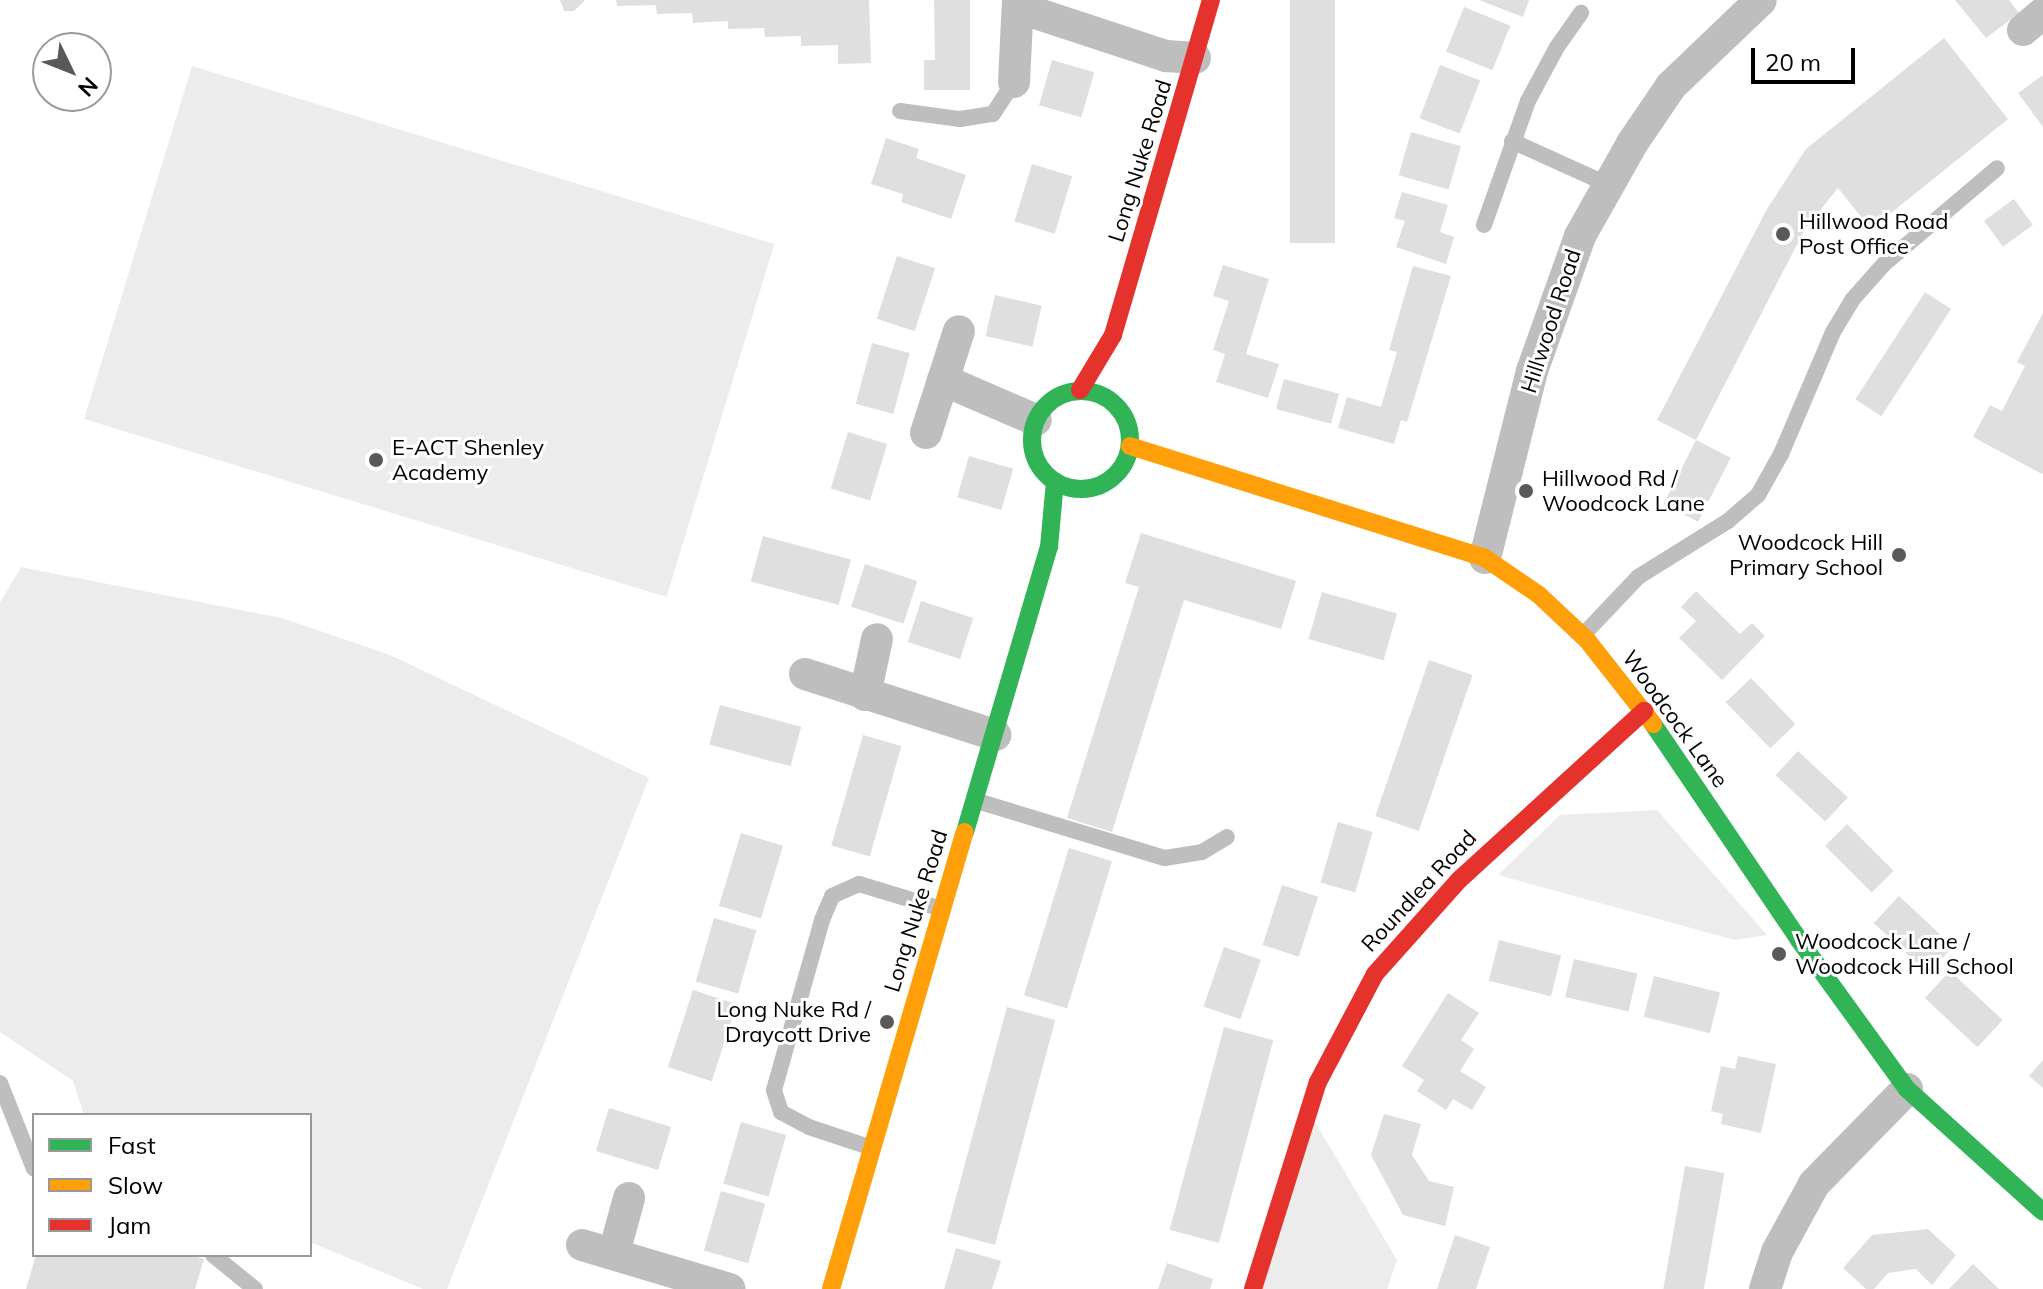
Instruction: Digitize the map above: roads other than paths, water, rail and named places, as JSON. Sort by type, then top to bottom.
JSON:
[{"type":"street","name":"Long Nuke Road","points":[[1080,390],[1113,335],[1211,0]]},
{"type":"street","name":"Hillwood Road","points":[[1485,558],[1532,371],[1564,275],[1609,185],[1671,86],[1761,0]]},
{"type":"street","points":[[1014,82],[1019,4],[1166,56],[1195,58]]},
{"type":"street","points":[[926,433],[959,331]]},
{"type":"street","name":"Long Nuke Road","points":[[1049,547],[1091,488],[1117,473],[1130,446],[1125,417],[1116,404],[1113,335]]},
{"type":"street","points":[[943,380],[1036,420]]},
{"type":"street","points":[[1091,488],[1066,486],[1045,473],[1033,450],[1036,420],[1050,402],[1080,390],[1093,392],[1116,404]]},
{"type":"street","name":"Woodcock Lane","points":[[1130,446],[1485,558],[1539,595],[1583,635],[1644,711],[1799,940],[1907,1089],[2042,1208]]},
{"type":"street","name":"Long Nuke Road","points":[[831,1289],[1049,547],[1055,481]]},
{"type":"street","points":[[865,695],[877,639]]},
{"type":"street","points":[[805,674],[995,735]]},
{"type":"street","name":"Roundlea Road","points":[[1253,1289],[1318,1082],[1375,974],[1459,880],[1644,711]]},
{"type":"street","points":[[1765,1289],[1777,1252],[1814,1184],[1907,1089]]},
{"type":"street","points":[[614,1253],[629,1198]]},
{"type":"street","points":[[582,1245],[730,1289]]},
{"type":"lane","points":[[1484,225],[1512,141],[1542,73],[1581,13]]},
{"type":"lane","points":[[900,111],[960,119],[993,114],[1014,82]]},
{"type":"lane","points":[[1512,141],[1609,185]]},
{"type":"lane","points":[[1583,635],[1638,577],[1728,521],[1758,495],[1781,454],[1833,332],[1852,300],[1884,264],[1997,168]]},
{"type":"lane","points":[[975,801],[1165,858],[1202,852],[1227,837]]},
{"type":"lane","points":[[870,1148],[809,1127],[781,1112],[774,1090],[822,920],[832,896],[859,884],[942,909]]},
{"type":"lane","points":[[0,1083],[32,1164]]},
{"type":"lane","points":[[215,1257],[255,1289]]},
{"type":"place","name":"Hillwood Road Post Office","points":[[1783,234]]},
{"type":"place","name":"E-ACT Shenley Academy","points":[[376,460]]},
{"type":"place","name":"Hillwood Rd / Woodcock Lane","points":[[1526,491]]},
{"type":"place","name":"Woodcock Hill Primary School","points":[[1899,555]]},
{"type":"place","name":"Woodcock Lane / Woodcock Hill School","points":[[1779,954]]},
{"type":"place","name":"Long Nuke Rd / Draycott Drive","points":[[887,1022]]}]
